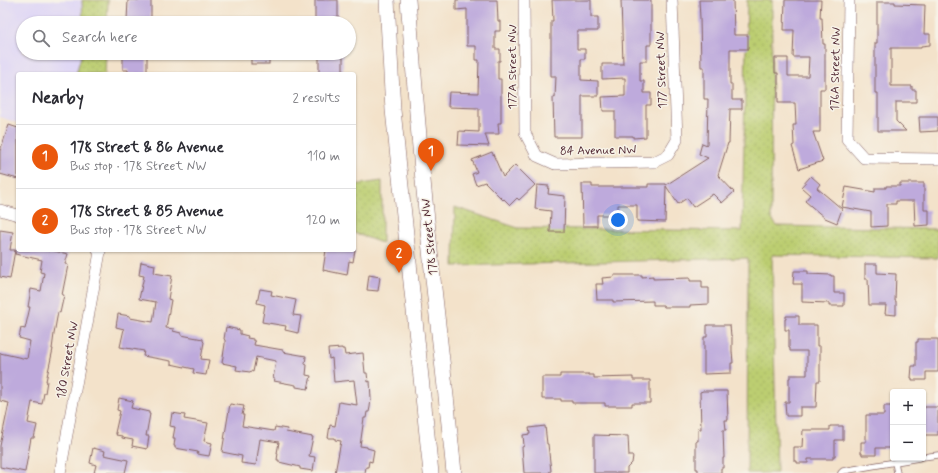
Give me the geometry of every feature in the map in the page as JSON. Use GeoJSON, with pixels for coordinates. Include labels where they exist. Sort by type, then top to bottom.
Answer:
{"type":"FeatureCollection","features":[{"type":"Feature","properties":{"kind":"main road","name":"178 Street NW"},"geometry":{"type":"LineString","coordinates":[[387,0],[393,110],[431,473]]}},
{"type":"Feature","properties":{"kind":"main road","name":"178 Street NW"},"geometry":{"type":"LineString","coordinates":[[408,0],[425,205],[454,473]]}},
{"type":"Feature","properties":{"kind":"street","name":"177A Street NW"},"geometry":{"type":"LineString","coordinates":[[524,0],[525,133]]}},
{"type":"Feature","properties":{"kind":"street","name":"177 Street NW"},"geometry":{"type":"LineString","coordinates":[[672,0],[677,140]]}},
{"type":"Feature","properties":{"kind":"street","name":"176A Street NW"},"geometry":{"type":"LineString","coordinates":[[849,0],[847,139],[864,158],[938,159]]}},
{"type":"Feature","properties":{"kind":"street","name":"84 Avenue NW"},"geometry":{"type":"LineString","coordinates":[[525,133],[537,156],[555,164],[654,162],[668,155],[677,140]]}},
{"type":"Feature","properties":{"kind":"street"},"geometry":{"type":"LineString","coordinates":[[0,210],[16,214]]}},
{"type":"Feature","properties":{"kind":"street","name":"180 Street NW"},"geometry":{"type":"LineString","coordinates":[[60,473],[99,252]]}},
{"type":"Feature","properties":{"kind":"lane"},"geometry":{"type":"LineString","coordinates":[[926,457],[938,455]]}},
{"type":"Feature","properties":{"kind":"lane"},"geometry":{"type":"LineString","coordinates":[[841,473],[844,471],[901,461]]}},
{"type":"Feature","properties":{"kind":"lane"},"geometry":{"type":"LineString","coordinates":[[895,462],[897,473]]}},
{"type":"Feature","properties":{"kind":"shaded area"},"geometry":{"type":"Polygon","coordinates":[[[0,0],[82,0],[83,16],[16,16],[16,60],[80,60],[77,72],[16,72],[16,122],[0,117],[0,0]]]}},
{"type":"Feature","properties":{"kind":"green space"},"geometry":{"type":"Polygon","coordinates":[[[82,0],[108,0],[107,16],[83,16],[82,0]]]}},
{"type":"Feature","properties":{"kind":"green space"},"geometry":{"type":"Polygon","coordinates":[[[747,0],[772,0],[771,218],[777,226],[938,229],[938,258],[772,255],[777,473],[747,473],[748,258],[454,266],[455,207],[518,228],[742,231],[747,0]]]}},
{"type":"Feature","properties":{"kind":"green space"},"geometry":{"type":"Polygon","coordinates":[[[80,60],[106,60],[105,72],[77,72],[80,60]]]}},
{"type":"Feature","properties":{"kind":"green space"},"geometry":{"type":"Polygon","coordinates":[[[382,181],[382,243],[356,234],[356,185],[382,181]]]}},
{"type":"Feature","properties":{"kind":"building"},"geometry":{"type":"Polygon","coordinates":[[[128,0],[151,0],[151,16],[127,16],[128,0]]]}},
{"type":"Feature","properties":{"kind":"building"},"geometry":{"type":"Polygon","coordinates":[[[315,0],[338,0],[338,16],[315,16],[315,0]]]}},
{"type":"Feature","properties":{"kind":"building"},"geometry":{"type":"Polygon","coordinates":[[[456,0],[497,0],[500,31],[495,31],[495,49],[500,49],[498,79],[501,79],[501,123],[498,123],[499,134],[485,134],[489,146],[458,145],[459,131],[479,132],[479,108],[448,107],[449,92],[478,93],[479,60],[476,60],[476,46],[467,46],[467,9],[456,10],[456,0]]]}},
{"type":"Feature","properties":{"kind":"building"},"geometry":{"type":"Polygon","coordinates":[[[552,0],[591,0],[591,17],[598,17],[598,31],[577,31],[577,49],[585,49],[585,59],[581,59],[581,80],[598,81],[598,96],[582,96],[582,137],[554,137],[553,97],[555,98],[556,76],[551,76],[551,21],[553,21],[552,0]]]}},
{"type":"Feature","properties":{"kind":"building"},"geometry":{"type":"Polygon","coordinates":[[[621,0],[651,0],[651,45],[647,45],[647,61],[640,61],[640,81],[644,81],[644,93],[651,93],[651,105],[646,105],[646,137],[633,138],[633,136],[615,136],[615,111],[603,111],[602,97],[625,96],[625,78],[602,79],[602,64],[623,64],[621,0]]]}},
{"type":"Feature","properties":{"kind":"building"},"geometry":{"type":"Polygon","coordinates":[[[699,0],[733,0],[734,35],[748,35],[748,49],[730,49],[730,84],[732,84],[732,100],[742,100],[742,109],[730,109],[729,143],[718,175],[734,192],[722,203],[713,194],[693,207],[687,198],[678,204],[666,186],[665,222],[637,221],[637,205],[618,205],[618,215],[597,215],[597,226],[583,226],[582,184],[592,184],[592,187],[648,187],[648,184],[666,185],[708,158],[699,154],[702,143],[707,145],[708,99],[704,99],[704,67],[701,67],[699,0]]]}},
{"type":"Feature","properties":{"kind":"building"},"geometry":{"type":"Polygon","coordinates":[[[785,0],[821,0],[820,18],[822,18],[823,44],[825,44],[825,89],[820,89],[820,132],[813,132],[823,161],[799,169],[792,146],[794,145],[793,125],[796,125],[795,103],[778,103],[778,73],[775,73],[775,58],[788,58],[788,76],[808,76],[809,57],[793,57],[794,30],[784,30],[785,0]]]}},
{"type":"Feature","properties":{"kind":"building"},"geometry":{"type":"Polygon","coordinates":[[[877,2],[925,5],[924,34],[930,34],[930,45],[921,46],[921,48],[891,48],[891,86],[912,86],[912,90],[916,90],[916,102],[896,102],[896,121],[906,131],[878,131],[878,93],[875,93],[877,2]]]}},
{"type":"Feature","properties":{"kind":"building"},"geometry":{"type":"Polygon","coordinates":[[[123,60],[147,60],[147,72],[128,72],[128,70],[123,70],[123,60]]]}},
{"type":"Feature","properties":{"kind":"building"},"geometry":{"type":"Polygon","coordinates":[[[251,60],[269,60],[269,64],[251,64],[251,60]]]}},
{"type":"Feature","properties":{"kind":"building"},"geometry":{"type":"Polygon","coordinates":[[[319,60],[343,60],[343,72],[319,72],[319,60]]]}},
{"type":"Feature","properties":{"kind":"building"},"geometry":{"type":"Polygon","coordinates":[[[919,117],[938,117],[938,131],[920,132],[919,117]]]}},
{"type":"Feature","properties":{"kind":"building"},"geometry":{"type":"Polygon","coordinates":[[[9,125],[16,127],[16,178],[0,174],[0,151],[9,125]]]}},
{"type":"Feature","properties":{"kind":"building"},"geometry":{"type":"Polygon","coordinates":[[[492,152],[503,177],[515,165],[535,185],[519,200],[517,198],[510,205],[485,182],[476,185],[472,174],[477,172],[472,160],[492,152]]]}},
{"type":"Feature","properties":{"kind":"building"},"geometry":{"type":"Polygon","coordinates":[[[811,176],[820,184],[817,188],[842,209],[837,223],[825,218],[805,201],[810,195],[801,187],[811,176]]]}},
{"type":"Feature","properties":{"kind":"building"},"geometry":{"type":"Polygon","coordinates":[[[900,183],[924,183],[924,210],[929,210],[929,225],[915,226],[914,201],[896,201],[896,204],[887,204],[887,226],[871,227],[871,212],[842,207],[846,187],[875,192],[875,188],[900,186],[900,183]]]}},
{"type":"Feature","properties":{"kind":"building"},"geometry":{"type":"Polygon","coordinates":[[[537,185],[549,186],[548,194],[565,196],[564,232],[550,232],[551,211],[535,209],[537,185]]]}},
{"type":"Feature","properties":{"kind":"building"},"geometry":{"type":"Polygon","coordinates":[[[0,230],[13,232],[10,250],[15,250],[10,279],[0,277],[0,230]]]}},
{"type":"Feature","properties":{"kind":"building"},"geometry":{"type":"Polygon","coordinates":[[[16,250],[16,252],[59,252],[68,254],[65,264],[68,265],[62,295],[64,295],[60,313],[58,312],[45,393],[42,404],[32,402],[28,423],[37,425],[34,438],[31,438],[25,472],[0,467],[0,446],[9,403],[0,401],[0,353],[27,359],[30,341],[19,338],[21,328],[25,329],[30,307],[28,307],[31,289],[41,291],[44,273],[40,272],[42,260],[15,254],[16,250]]]}},
{"type":"Feature","properties":{"kind":"building"},"geometry":{"type":"Polygon","coordinates":[[[326,252],[355,252],[353,262],[349,261],[347,275],[323,270],[326,252]]]}},
{"type":"Feature","properties":{"kind":"building"},"geometry":{"type":"Polygon","coordinates":[[[141,262],[155,265],[154,273],[172,276],[168,299],[171,300],[166,328],[174,329],[173,331],[181,333],[181,335],[203,339],[204,342],[201,359],[209,360],[206,375],[193,373],[194,369],[171,364],[171,361],[143,356],[144,351],[120,347],[124,329],[116,327],[118,314],[130,316],[130,318],[153,322],[156,302],[139,299],[144,276],[139,275],[141,262]]]}},
{"type":"Feature","properties":{"kind":"building"},"geometry":{"type":"Polygon","coordinates":[[[865,264],[877,264],[877,273],[896,274],[896,315],[885,314],[886,305],[869,305],[868,279],[865,279],[865,264]]]}},
{"type":"Feature","properties":{"kind":"building"},"geometry":{"type":"Polygon","coordinates":[[[794,271],[808,271],[808,274],[834,276],[834,293],[844,293],[844,306],[829,306],[829,303],[802,302],[802,284],[793,284],[794,271]]]}},
{"type":"Feature","properties":{"kind":"building"},"geometry":{"type":"Polygon","coordinates":[[[369,275],[380,277],[378,291],[367,290],[369,275]]]}},
{"type":"Feature","properties":{"kind":"building"},"geometry":{"type":"Polygon","coordinates":[[[614,275],[642,275],[642,277],[653,276],[653,279],[690,278],[690,281],[702,281],[702,288],[709,288],[709,304],[690,305],[690,307],[664,307],[663,305],[653,305],[653,301],[613,302],[613,300],[597,300],[596,284],[603,284],[602,278],[614,277],[614,275]]]}},
{"type":"Feature","properties":{"kind":"building"},"geometry":{"type":"Polygon","coordinates":[[[260,289],[272,291],[271,295],[296,300],[293,315],[301,316],[298,333],[285,330],[286,326],[262,322],[265,305],[257,303],[260,289]]]}},
{"type":"Feature","properties":{"kind":"building"},"geometry":{"type":"Polygon","coordinates":[[[786,316],[799,316],[799,325],[817,325],[817,346],[820,346],[820,381],[817,381],[816,407],[800,407],[800,416],[786,416],[785,402],[789,402],[790,375],[807,375],[807,351],[790,351],[789,330],[785,330],[786,316]]]}},
{"type":"Feature","properties":{"kind":"building"},"geometry":{"type":"Polygon","coordinates":[[[707,325],[730,325],[733,363],[731,363],[731,373],[704,374],[704,337],[707,337],[707,325]]]}},
{"type":"Feature","properties":{"kind":"building"},"geometry":{"type":"Polygon","coordinates":[[[226,327],[240,330],[240,334],[248,336],[247,338],[255,341],[254,345],[306,356],[306,375],[311,376],[308,389],[274,381],[276,361],[256,357],[253,372],[236,370],[237,366],[222,363],[226,327]]]}},
{"type":"Feature","properties":{"kind":"building"},"geometry":{"type":"Polygon","coordinates":[[[918,339],[938,339],[938,372],[926,372],[926,380],[912,380],[911,378],[912,366],[916,366],[916,342],[918,342],[918,339]]]}},
{"type":"Feature","properties":{"kind":"building"},"geometry":{"type":"Polygon","coordinates":[[[328,349],[344,349],[345,355],[363,353],[365,373],[367,373],[368,382],[370,381],[370,407],[366,418],[364,418],[360,446],[374,450],[372,462],[369,461],[365,473],[335,473],[341,441],[335,440],[335,438],[328,438],[330,425],[335,426],[339,402],[357,405],[354,380],[334,382],[332,358],[329,359],[328,349]]]}},
{"type":"Feature","properties":{"kind":"building"},"geometry":{"type":"Polygon","coordinates":[[[560,374],[589,374],[594,375],[594,378],[633,377],[633,380],[650,380],[650,403],[632,403],[632,406],[605,406],[605,403],[572,403],[572,401],[561,401],[561,399],[542,399],[542,377],[560,377],[560,374]]]}},
{"type":"Feature","properties":{"kind":"building"},"geometry":{"type":"Polygon","coordinates":[[[727,391],[728,420],[725,420],[726,430],[723,430],[724,458],[721,473],[698,473],[698,469],[696,469],[696,441],[698,441],[698,429],[701,429],[700,392],[727,391]]]}},
{"type":"Feature","properties":{"kind":"building"},"geometry":{"type":"Polygon","coordinates":[[[119,398],[133,401],[131,408],[149,412],[150,414],[146,436],[149,436],[147,449],[132,446],[133,440],[116,435],[117,433],[115,433],[120,411],[117,410],[119,398]]]}},
{"type":"Feature","properties":{"kind":"building"},"geometry":{"type":"Polygon","coordinates":[[[230,404],[244,406],[242,426],[274,431],[275,427],[287,429],[286,432],[313,437],[309,456],[315,457],[313,471],[300,469],[300,467],[279,462],[279,460],[277,460],[277,453],[279,442],[260,439],[256,465],[241,463],[242,456],[222,452],[230,404]]]}},
{"type":"Feature","properties":{"kind":"building"},"geometry":{"type":"Polygon","coordinates":[[[884,406],[890,406],[890,448],[876,448],[876,455],[862,455],[861,442],[866,442],[866,415],[884,415],[884,406]]]}},
{"type":"Feature","properties":{"kind":"building"},"geometry":{"type":"Polygon","coordinates":[[[926,407],[938,407],[938,435],[926,435],[926,407]]]}},
{"type":"Feature","properties":{"kind":"building"},"geometry":{"type":"Polygon","coordinates":[[[172,413],[185,415],[184,419],[208,423],[204,441],[212,443],[209,456],[197,454],[198,452],[175,448],[175,438],[173,438],[175,427],[170,426],[172,413]]]}},
{"type":"Feature","properties":{"kind":"building"},"geometry":{"type":"Polygon","coordinates":[[[545,426],[551,471],[549,473],[524,473],[522,447],[524,446],[523,435],[530,434],[529,428],[545,426]]]}},
{"type":"Feature","properties":{"kind":"building"},"geometry":{"type":"Polygon","coordinates":[[[830,426],[843,426],[843,440],[835,440],[835,456],[833,456],[833,459],[808,459],[808,463],[797,463],[797,461],[794,461],[794,447],[802,447],[803,430],[830,430],[830,426]]]}},
{"type":"Feature","properties":{"kind":"building"},"geometry":{"type":"Polygon","coordinates":[[[594,435],[628,436],[629,456],[633,456],[632,463],[627,468],[627,473],[594,473],[594,435]]]}},
{"type":"Feature","properties":{"kind":"building"},"geometry":{"type":"Polygon","coordinates":[[[93,448],[105,451],[104,455],[128,460],[125,473],[94,473],[96,465],[90,463],[93,448]]]}},
{"type":"Feature","properties":{"kind":"place","name":"178 Street & 86 Avenue"},"geometry":{"type":"Point","coordinates":[431,171]}},
{"type":"Feature","properties":{"kind":"place","name":"178 Street & 85 Avenue"},"geometry":{"type":"Point","coordinates":[399,273]}}]}
